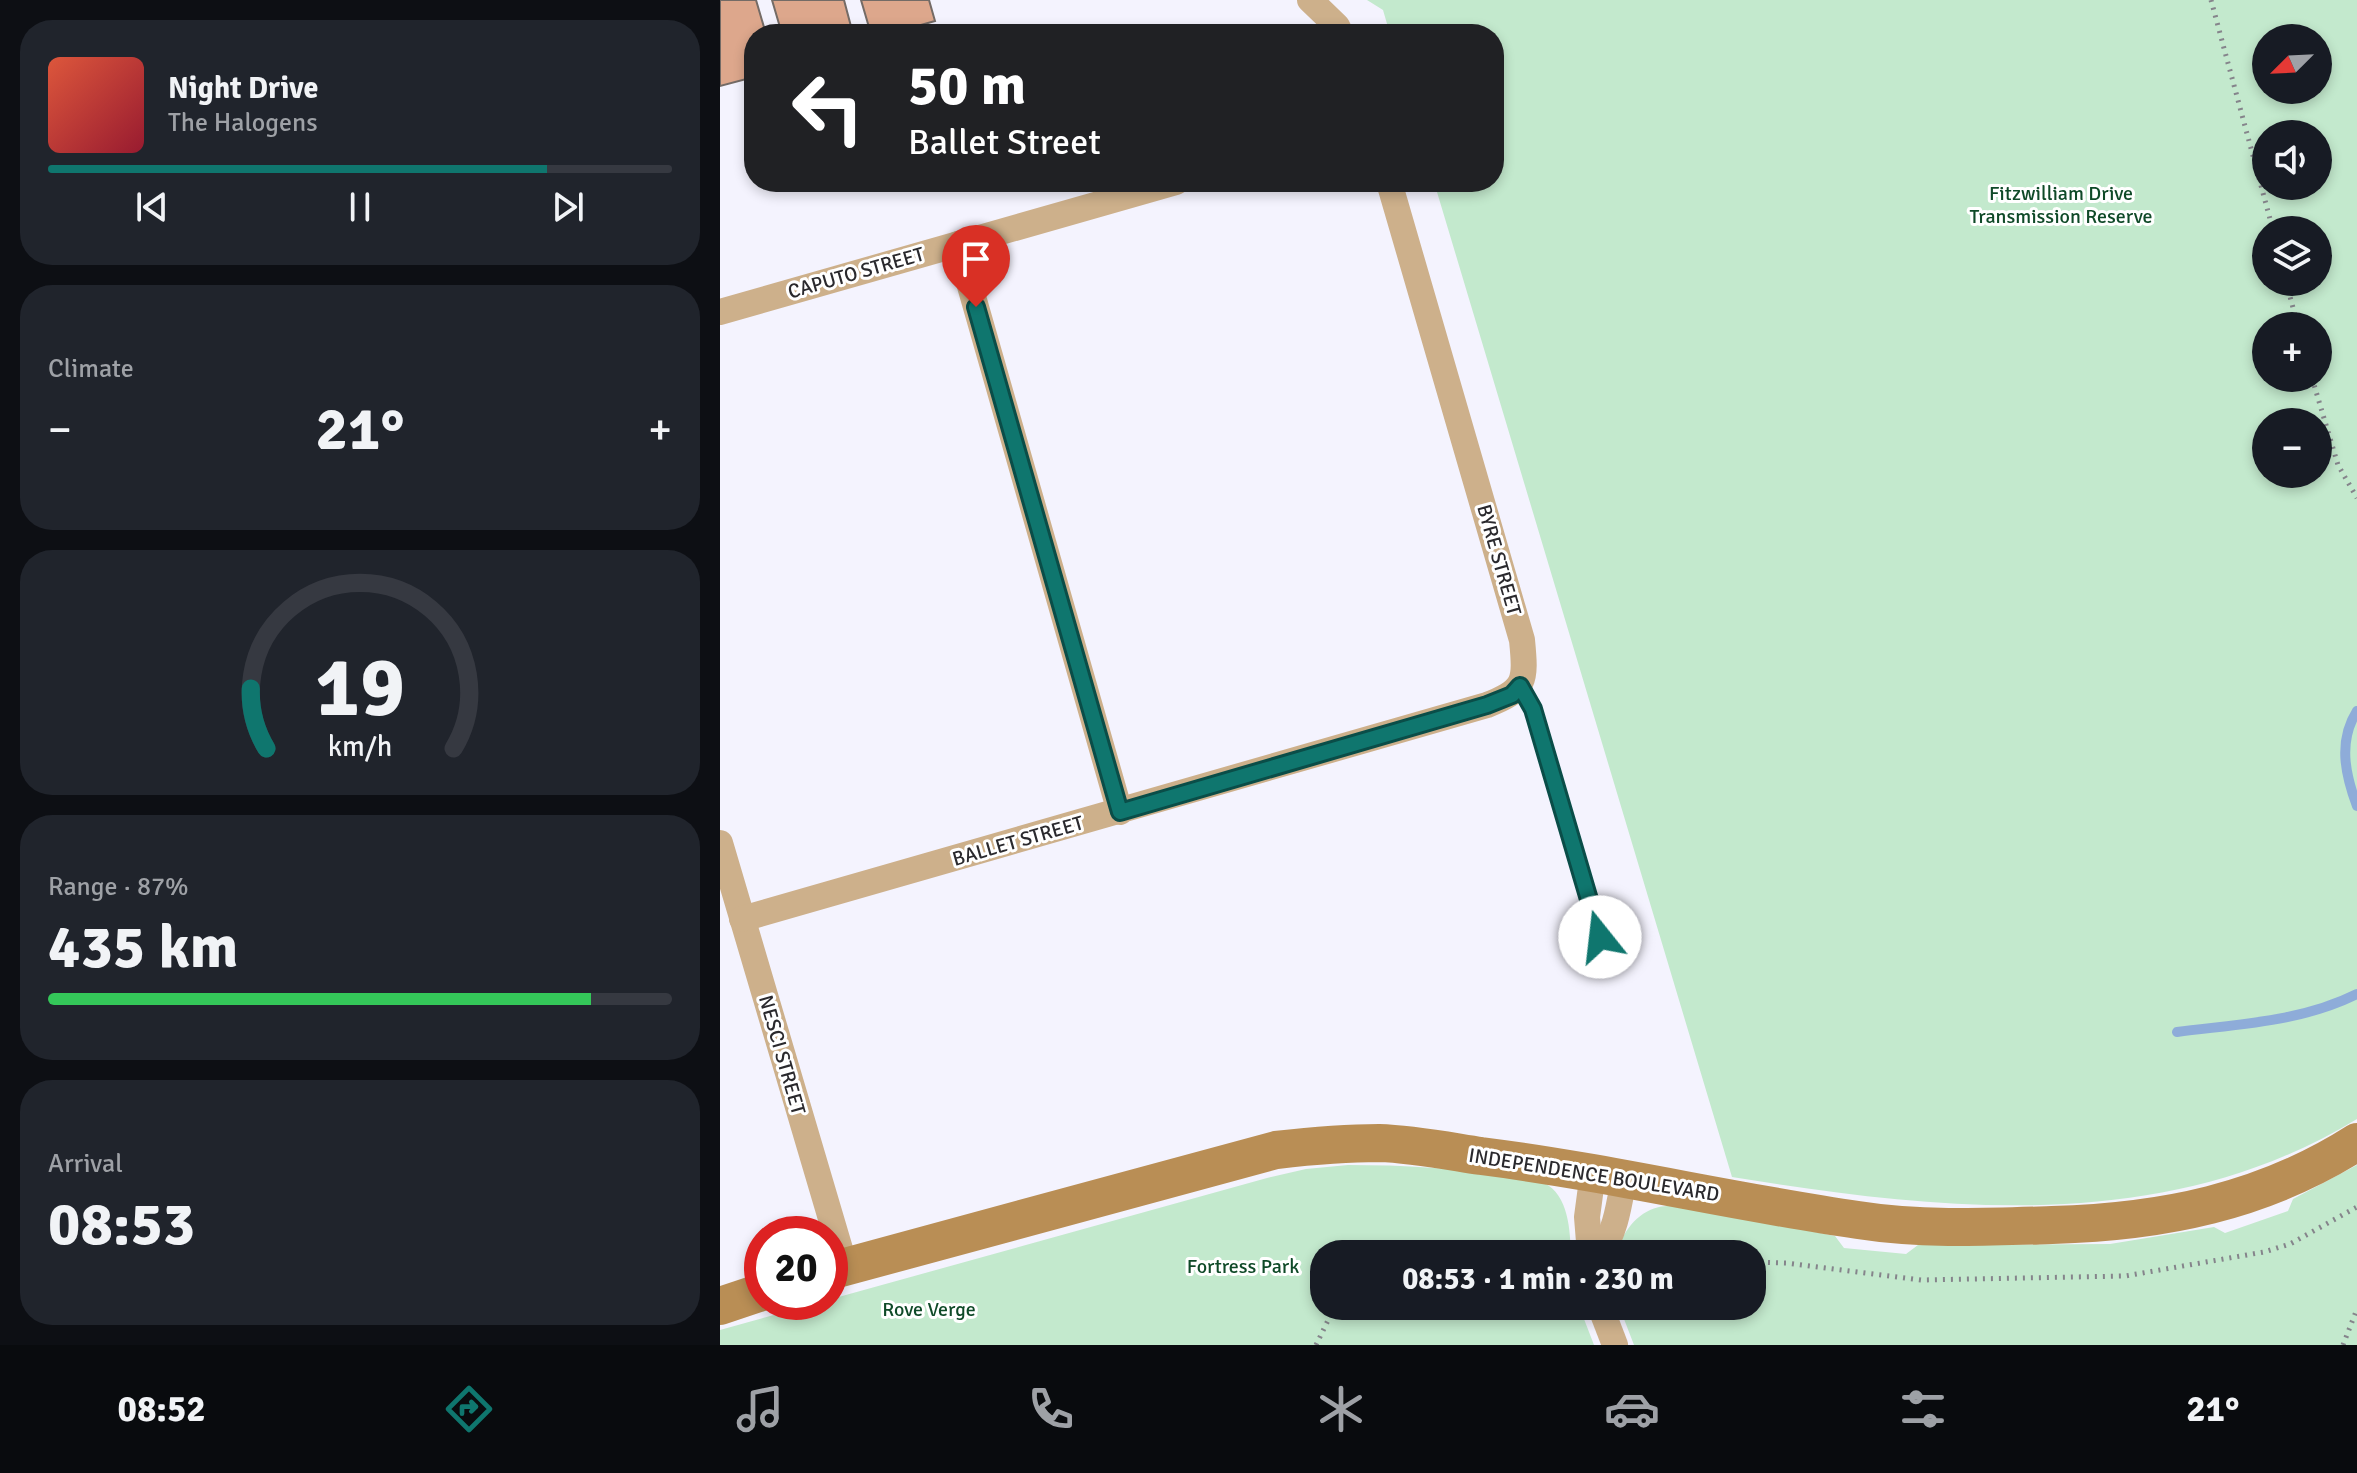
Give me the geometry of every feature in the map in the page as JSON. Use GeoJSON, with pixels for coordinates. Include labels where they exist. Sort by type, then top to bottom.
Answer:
{"type":"FeatureCollection","features":[{"type":"Feature","properties":{"kind":"street"},"geometry":{"type":"LineString","coordinates":[[1310,0],[1334,24]]}},
{"type":"Feature","properties":{"kind":"street","name":"CAPUTO STREET"},"geometry":{"type":"LineString","coordinates":[[720,312],[1141,192]]}},
{"type":"Feature","properties":{"kind":"street","name":"BYRE STREET"},"geometry":{"type":"LineString","coordinates":[[1392,192],[1522,640],[1524,663],[1520,686]]}},
{"type":"Feature","properties":{"kind":"street"},"geometry":{"type":"LineString","coordinates":[[958,244],[1120,812]]}},
{"type":"Feature","properties":{"kind":"street","name":"BALLET STREET"},"geometry":{"type":"LineString","coordinates":[[742,919],[1487,705],[1512,695],[1520,686]]}},
{"type":"Feature","properties":{"kind":"street","name":"NESCI STREET"},"geometry":{"type":"LineString","coordinates":[[720,843],[823,1216]]}},
{"type":"Feature","properties":{"kind":"street","name":"INDEPENDENCE BOULEVARD"},"geometry":{"type":"LineString","coordinates":[[848,1265],[1276,1150],[1329,1144],[1382,1143],[1609,1175],[1860,1221],[1915,1225],[2100,1224],[2180,1214],[2250,1195],[2297,1176],[2357,1142]]}},
{"type":"Feature","properties":{"kind":"street"},"geometry":{"type":"LineString","coordinates":[[1588,1240],[1586,1227],[1609,1175]]}},
{"type":"Feature","properties":{"kind":"street"},"geometry":{"type":"LineString","coordinates":[[1609,1175],[1616,1222],[1610,1240]]}},
{"type":"Feature","properties":{"kind":"street"},"geometry":{"type":"LineString","coordinates":[[720,1306],[744,1298]]}},
{"type":"Feature","properties":{"kind":"street"},"geometry":{"type":"LineString","coordinates":[[1605,1320],[1615,1345]]}},
{"type":"Feature","properties":{"kind":"lane","name":"BYRE STREET"},"geometry":{"type":"LineString","coordinates":[[1520,686],[1533,709],[1600,937]]}},
{"type":"Feature","properties":{"kind":"path"},"geometry":{"type":"LineString","coordinates":[[2211,0],[2269,216]]}},
{"type":"Feature","properties":{"kind":"path"},"geometry":{"type":"LineString","coordinates":[[2316,392],[2338,465],[2357,498]]}},
{"type":"Feature","properties":{"kind":"path"},"geometry":{"type":"LineString","coordinates":[[1766,1262],[1921,1280],[2125,1276],[2264,1252],[2290,1244],[2357,1207]]}},
{"type":"Feature","properties":{"kind":"path"},"geometry":{"type":"LineString","coordinates":[[2343,1345],[2357,1309]]}},
{"type":"Feature","properties":{"kind":"path"},"geometry":{"type":"LineString","coordinates":[[1316,1345],[1328,1320]]}},
{"type":"Feature","properties":{"kind":"green space","name":"Fitzwilliam Drive Transmission Reserve"},"geometry":{"type":"Polygon","coordinates":[[[1367,0],[2357,0],[2357,1119],[2283,1156],[2208,1182],[2131,1198],[2052,1205],[1972,1204],[1892,1199],[1732,1177],[1437,192],[1504,192],[1504,24],[1387,24],[1383,10],[1367,0]]]}},
{"type":"Feature","properties":{"kind":"green space","name":"Fortress Park"},"geometry":{"type":"Polygon","coordinates":[[[1348,1165],[1410,1166],[1541,1182],[1559,1196],[1569,1225],[1570,1240],[1310,1240],[1310,1320],[1584,1320],[1594,1345],[720,1345],[720,1330],[756,1320],[848,1320],[848,1294],[1306,1169],[1348,1165]]]}},
{"type":"Feature","properties":{"kind":"green space"},"geometry":{"type":"Polygon","coordinates":[[[2357,1165],[2357,1345],[1634,1345],[1624,1320],[1766,1320],[1766,1240],[1621,1240],[1631,1224],[1659,1207],[1718,1212],[1835,1236],[1844,1248],[1906,1254],[1918,1245],[2110,1244],[2214,1227],[2225,1233],[2288,1211],[2293,1199],[2357,1165]]]}},
{"type":"Feature","properties":{"kind":"building"},"geometry":{"type":"Polygon","coordinates":[[[720,0],[756,0],[763,24],[744,24],[744,80],[720,86],[720,0]]]}},
{"type":"Feature","properties":{"kind":"building"},"geometry":{"type":"Polygon","coordinates":[[[772,0],[844,0],[850,24],[779,24],[772,0]]]}},
{"type":"Feature","properties":{"kind":"building"},"geometry":{"type":"Polygon","coordinates":[[[861,0],[929,0],[935,21],[924,24],[868,24],[861,0]]]}},
{"type":"Feature","properties":{"kind":"waterway"},"geometry":{"type":"LineString","coordinates":[[2357,711],[2345,746],[2349,782],[2357,806]]}},
{"type":"Feature","properties":{"kind":"waterway"},"geometry":{"type":"LineString","coordinates":[[2177,1032],[2292,1016],[2357,994]]}},
{"type":"Feature","properties":{"kind":"route"},"geometry":{"type":"LineString","coordinates":[[976,307],[1120,812],[1487,705],[1512,695],[1520,686],[1533,709],[1600,937]]}},
{"type":"Feature","properties":{"kind":"park label","name":"Rove Verge"},"geometry":{"type":"Point","coordinates":[929,1309]}}]}
